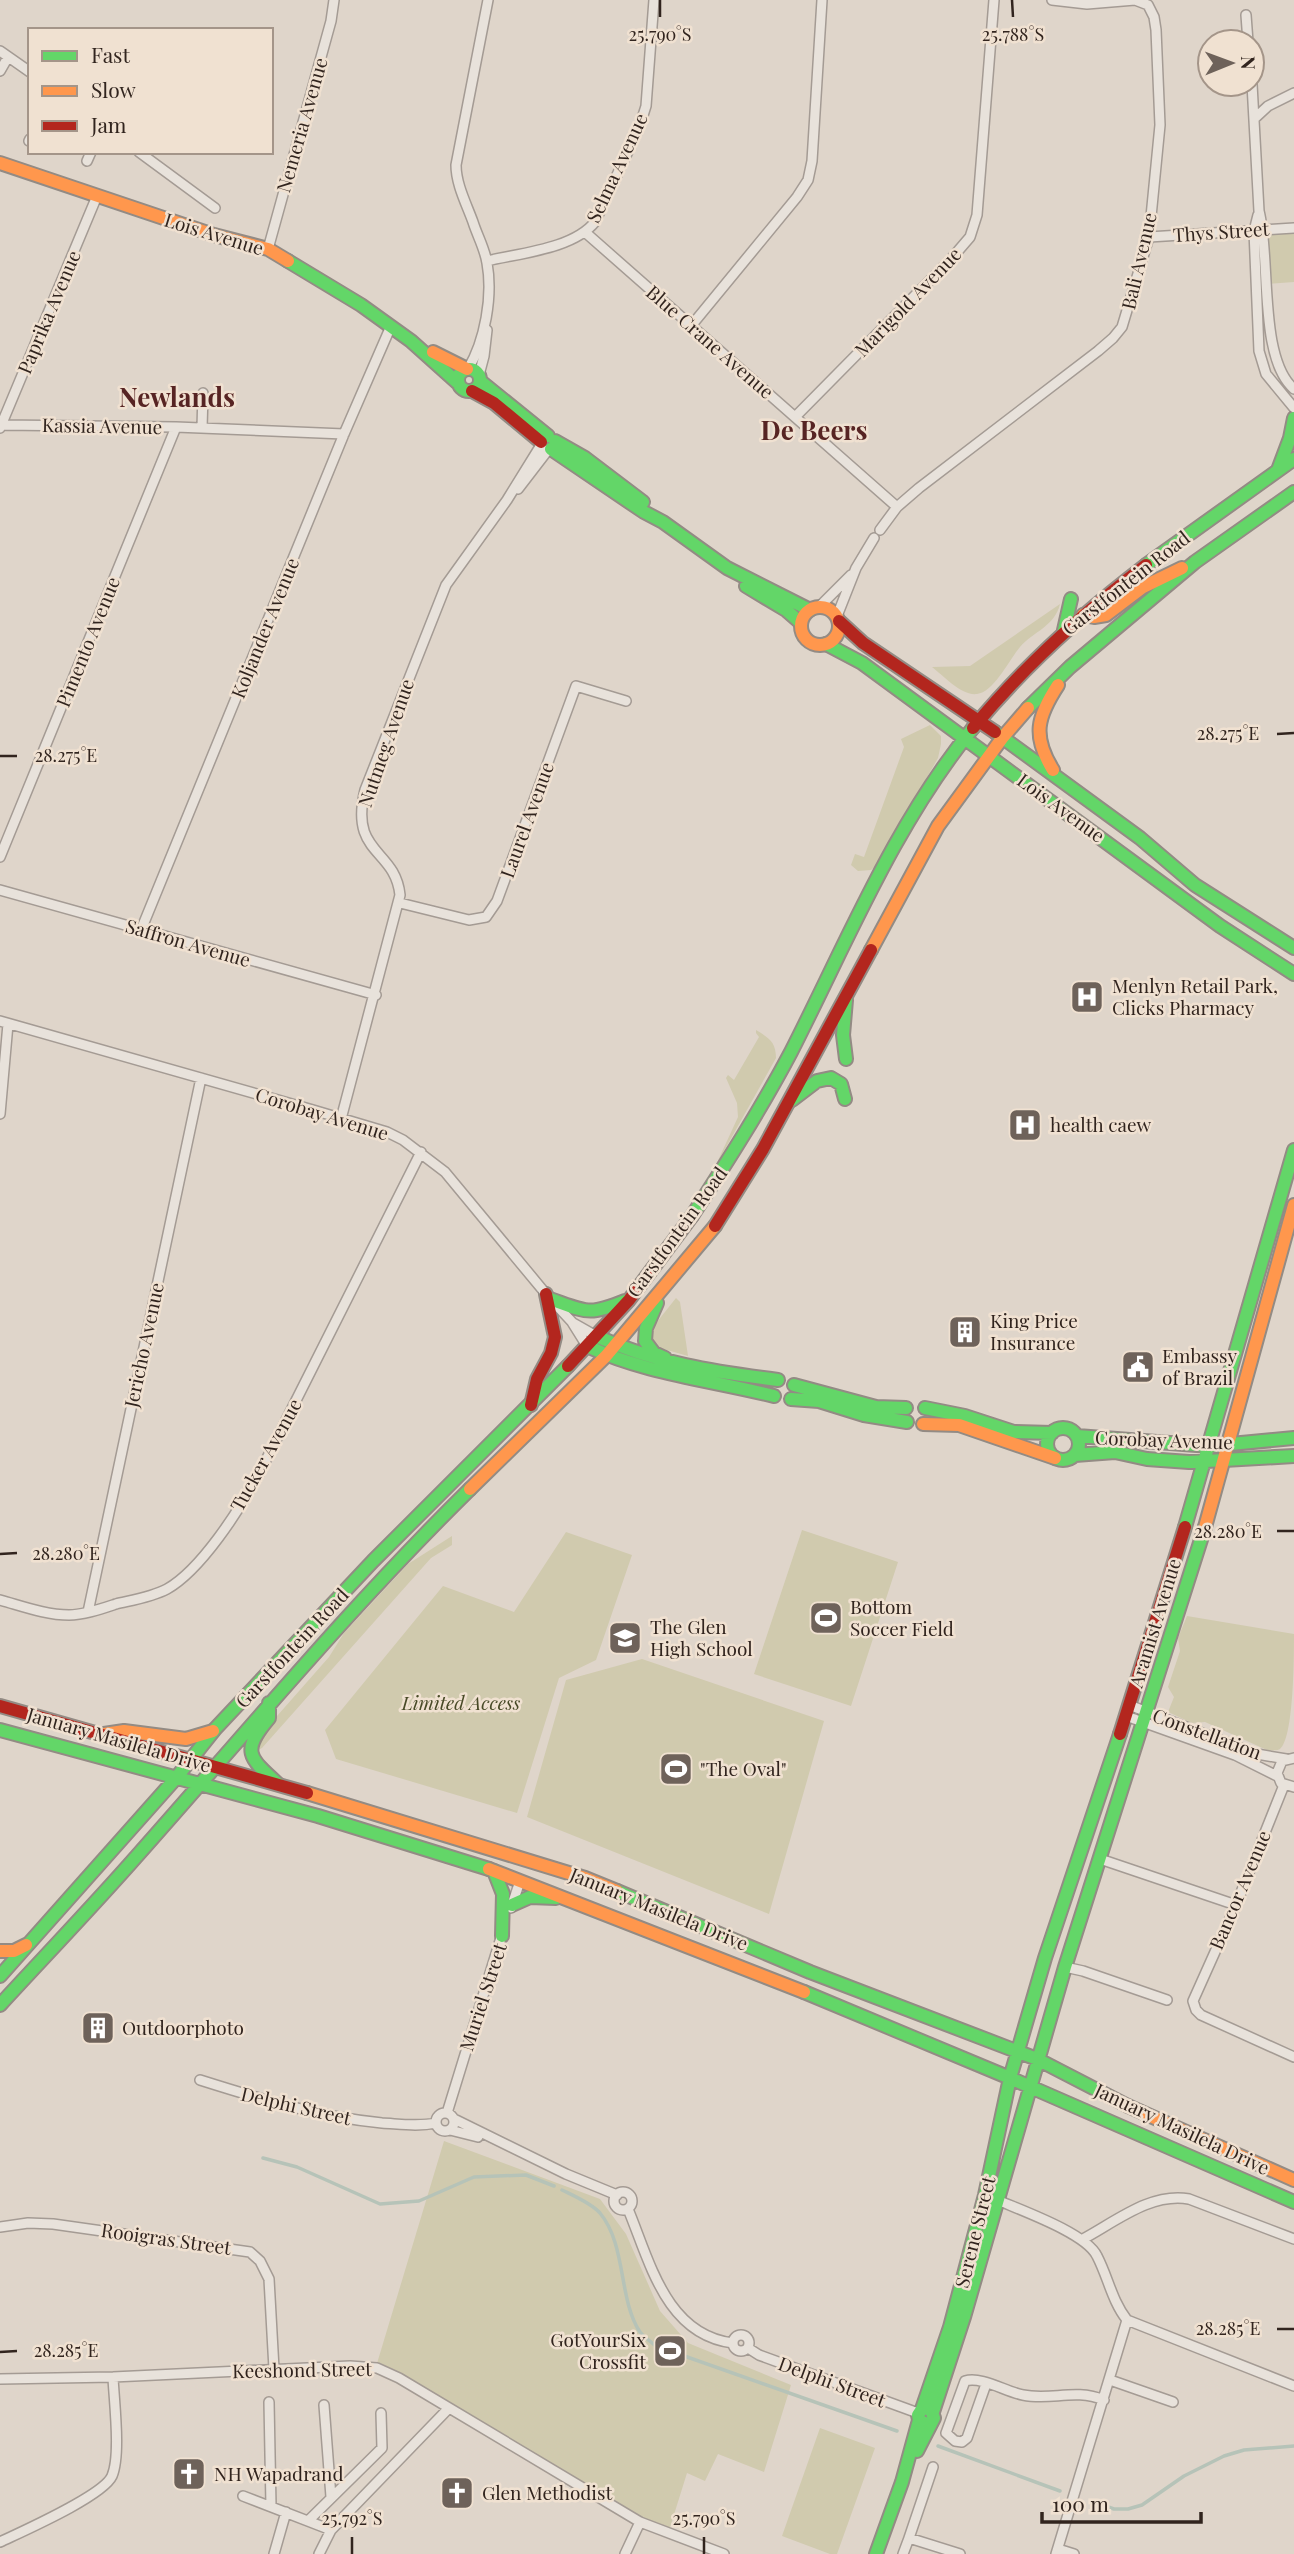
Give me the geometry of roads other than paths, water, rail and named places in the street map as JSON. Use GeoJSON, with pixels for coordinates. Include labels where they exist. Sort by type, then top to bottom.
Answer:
{"type":"FeatureCollection","features":[{"type":"Feature","properties":{"kind":"main road","name":"Lois Avenue"},"geometry":{"type":"LineString","coordinates":[[0,163],[214,235],[268,249],[333,286],[391,326],[445,369],[458,384]]}},
{"type":"Feature","properties":{"kind":"main road","name":"Lois Avenue"},"geometry":{"type":"LineString","coordinates":[[411,341],[474,373],[547,444]]}},
{"type":"Feature","properties":{"kind":"main road"},"geometry":{"type":"LineString","coordinates":[[474,373],[478,387],[472,391],[462,389],[458,384],[460,375],[474,373]]}},
{"type":"Feature","properties":{"kind":"main road","name":"Lois Avenue"},"geometry":{"type":"LineString","coordinates":[[472,391],[494,403],[547,444],[602,470],[648,506],[663,522],[727,568],[740,581],[815,608]]}},
{"type":"Feature","properties":{"kind":"main road"},"geometry":{"type":"LineString","coordinates":[[1278,471],[1294,418]]}},
{"type":"Feature","properties":{"kind":"main road","name":"Garstfontein Road"},"geometry":{"type":"LineString","coordinates":[[0,1976],[176,1778],[215,1729],[382,1551],[531,1405],[629,1300],[672,1244],[740,1143],[802,1032],[852,930],[918,807],[980,720],[1018,676],[1064,630],[1117,586],[1294,459]]}},
{"type":"Feature","properties":{"kind":"main road","name":"Garstfontein Road"},"geometry":{"type":"LineString","coordinates":[[0,2005],[200,1784],[269,1703],[447,1511],[606,1356],[720,1220],[788,1102],[938,826],[1003,737],[1042,693],[1070,667],[1195,562],[1294,492]]}},
{"type":"Feature","properties":{"kind":"main road"},"geometry":{"type":"LineString","coordinates":[[1083,615],[1105,615],[1143,587],[1195,562]]}},
{"type":"Feature","properties":{"kind":"main road","name":"Lois Avenue"},"geometry":{"type":"LineString","coordinates":[[762,590],[801,622]]}},
{"type":"Feature","properties":{"kind":"main road"},"geometry":{"type":"LineString","coordinates":[[1064,630],[1070,599]]}},
{"type":"Feature","properties":{"kind":"main road"},"geometry":{"type":"LineString","coordinates":[[815,608],[829,609],[838,619],[836,637],[827,644],[817,645],[806,639],[801,629],[801,622],[815,608]]}},
{"type":"Feature","properties":{"kind":"main road","name":"Lois Avenue"},"geometry":{"type":"LineString","coordinates":[[838,619],[863,642],[980,720],[1140,838],[1195,884],[1294,948]]}},
{"type":"Feature","properties":{"kind":"main road","name":"Lois Avenue"},"geometry":{"type":"LineString","coordinates":[[827,644],[862,663],[1220,926],[1294,974]]}},
{"type":"Feature","properties":{"kind":"main road"},"geometry":{"type":"LineString","coordinates":[[1061,781],[1042,751],[1038,730],[1040,715],[1046,702],[1070,667]]}},
{"type":"Feature","properties":{"kind":"main road"},"geometry":{"type":"LineString","coordinates":[[1274,937],[1294,942]]}},
{"type":"Feature","properties":{"kind":"main road"},"geometry":{"type":"LineString","coordinates":[[846,1059],[843,1035],[847,993]]}},
{"type":"Feature","properties":{"kind":"main road"},"geometry":{"type":"LineString","coordinates":[[788,1102],[817,1082],[831,1078],[841,1084],[845,1099]]}},
{"type":"Feature","properties":{"kind":"main road","name":"Aramist Avenue"},"geometry":{"type":"LineString","coordinates":[[1018,2052],[1045,1958],[1128,1710],[1210,1446],[1294,1150]]}},
{"type":"Feature","properties":{"kind":"main road","name":"Aramist Avenue"},"geometry":{"type":"LineString","coordinates":[[1030,2087],[1224,1461],[1294,1205]]}},
{"type":"Feature","properties":{"kind":"main road"},"geometry":{"type":"LineString","coordinates":[[661,1293],[644,1330],[644,1341],[652,1352],[680,1367]]}},
{"type":"Feature","properties":{"kind":"main road"},"geometry":{"type":"LineString","coordinates":[[548,1296],[586,1312],[603,1310],[629,1300]]}},
{"type":"Feature","properties":{"kind":"main road"},"geometry":{"type":"LineString","coordinates":[[531,1405],[537,1379],[554,1341],[548,1296]]}},
{"type":"Feature","properties":{"kind":"main road","name":"Corobay Avenue"},"geometry":{"type":"LineString","coordinates":[[592,1341],[615,1345],[649,1359],[680,1367],[789,1380],[794,1385],[876,1407],[906,1408],[914,1404],[1014,1432],[1052,1433],[1065,1428],[1077,1436],[1210,1446],[1294,1438]]}},
{"type":"Feature","properties":{"kind":"main road","name":"Corobay Avenue"},"geometry":{"type":"LineString","coordinates":[[592,1341],[606,1356],[647,1370],[728,1384],[774,1396],[784,1402],[791,1399],[818,1401],[913,1426],[960,1425],[1062,1460],[1075,1455],[1115,1452],[1147,1459],[1205,1462],[1294,1456]]}},
{"type":"Feature","properties":{"kind":"main road"},"geometry":{"type":"LineString","coordinates":[[774,1396],[772,1389],[778,1380]]}},
{"type":"Feature","properties":{"kind":"main road"},"geometry":{"type":"LineString","coordinates":[[791,1399],[795,1393],[794,1385]]}},
{"type":"Feature","properties":{"kind":"main road"},"geometry":{"type":"LineString","coordinates":[[906,1408],[906,1422]]}},
{"type":"Feature","properties":{"kind":"main road"},"geometry":{"type":"LineString","coordinates":[[923,1424],[927,1417],[925,1408]]}},
{"type":"Feature","properties":{"kind":"main road"},"geometry":{"type":"LineString","coordinates":[[1052,1433],[1047,1446],[1055,1458]]}},
{"type":"Feature","properties":{"kind":"main road","name":"Corobay Avenue"},"geometry":{"type":"LineString","coordinates":[[1075,1455],[1079,1449],[1077,1436]]}},
{"type":"Feature","properties":{"kind":"main road"},"geometry":{"type":"LineString","coordinates":[[269,1703],[269,1718],[253,1737],[251,1751],[257,1765],[280,1786]]}},
{"type":"Feature","properties":{"kind":"main road","name":"January Masilela Drive"},"geometry":{"type":"LineString","coordinates":[[0,1706],[280,1786],[585,1878],[810,1972],[1038,2059],[1146,2115],[1294,2180]]}},
{"type":"Feature","properties":{"kind":"main road"},"geometry":{"type":"LineString","coordinates":[[100,1735],[124,1731],[186,1739],[215,1729]]}},
{"type":"Feature","properties":{"kind":"main road","name":"January Masilela Drive"},"geometry":{"type":"LineString","coordinates":[[0,1730],[318,1816],[494,1871],[567,1897],[1010,2078],[1294,2202]]}},
{"type":"Feature","properties":{"kind":"main road"},"geometry":{"type":"LineString","coordinates":[[453,1837],[513,1863],[519,1871],[520,1881]]}},
{"type":"Feature","properties":{"kind":"main road"},"geometry":{"type":"LineString","coordinates":[[494,1871],[504,1896],[502,1936]]}},
{"type":"Feature","properties":{"kind":"main road"},"geometry":{"type":"LineString","coordinates":[[512,1905],[530,1897],[567,1897]]}},
{"type":"Feature","properties":{"kind":"main road"},"geometry":{"type":"LineString","coordinates":[[0,1951],[18,1950],[32,1941]]}},
{"type":"Feature","properties":{"kind":"main road","name":"Serene Street"},"geometry":{"type":"LineString","coordinates":[[991,2198],[1010,2078],[1018,2052]]}},
{"type":"Feature","properties":{"kind":"main road","name":"Serene Street"},"geometry":{"type":"LineString","coordinates":[[876,2554],[925,2415],[991,2198],[1030,2087]]}},
{"type":"Feature","properties":{"kind":"street","name":"Nemeria Avenue"},"geometry":{"type":"LineString","coordinates":[[268,249],[329,29],[334,0]]}},
{"type":"Feature","properties":{"kind":"street"},"geometry":{"type":"LineString","coordinates":[[474,373],[485,318],[489,277],[487,261],[456,174],[457,156],[488,0]]}},
{"type":"Feature","properties":{"kind":"street","name":"Selma Avenue"},"geometry":{"type":"LineString","coordinates":[[487,261],[573,240],[586,233],[595,222],[639,128],[646,106],[654,0]]}},
{"type":"Feature","properties":{"kind":"street"},"geometry":{"type":"LineString","coordinates":[[691,326],[808,180],[812,161],[822,0]]}},
{"type":"Feature","properties":{"kind":"street","name":"Marigold Avenue"},"geometry":{"type":"LineString","coordinates":[[795,417],[952,258],[972,231],[977,215],[994,0]]}},
{"type":"Feature","properties":{"kind":"street","name":"Bali Avenue"},"geometry":{"type":"LineString","coordinates":[[838,619],[856,568],[897,507],[1113,338],[1126,317],[1149,237],[1160,125],[1154,17],[1148,5],[1135,0],[1087,4],[1052,0]]}},
{"type":"Feature","properties":{"kind":"street"},"geometry":{"type":"LineString","coordinates":[[1246,15],[1247,28]]}},
{"type":"Feature","properties":{"kind":"street"},"geometry":{"type":"LineString","coordinates":[[0,71],[4,54],[28,71]]}},
{"type":"Feature","properties":{"kind":"street"},"geometry":{"type":"LineString","coordinates":[[1255,118],[1268,106],[1294,93]]}},
{"type":"Feature","properties":{"kind":"street"},"geometry":{"type":"LineString","coordinates":[[1253,98],[1259,211],[1259,351],[1266,374],[1294,408]]}},
{"type":"Feature","properties":{"kind":"street"},"geometry":{"type":"LineString","coordinates":[[142,154],[215,208]]}},
{"type":"Feature","properties":{"kind":"street","name":"Paprika Avenue"},"geometry":{"type":"LineString","coordinates":[[1,427],[97,195]]}},
{"type":"Feature","properties":{"kind":"street","name":"Thys Street"},"geometry":{"type":"LineString","coordinates":[[1149,237],[1294,228]]}},
{"type":"Feature","properties":{"kind":"street"},"geometry":{"type":"LineString","coordinates":[[1259,230],[1275,357],[1281,375],[1294,389]]}},
{"type":"Feature","properties":{"kind":"street","name":"Blue Crane Avenue"},"geometry":{"type":"LineString","coordinates":[[586,233],[897,507]]}},
{"type":"Feature","properties":{"kind":"street","name":"Koljander Avenue"},"geometry":{"type":"LineString","coordinates":[[141,930],[344,434],[391,326]]}},
{"type":"Feature","properties":{"kind":"street"},"geometry":{"type":"LineString","coordinates":[[202,428],[204,393]]}},
{"type":"Feature","properties":{"kind":"street","name":"Kassia Avenue"},"geometry":{"type":"LineString","coordinates":[[1,427],[176,427],[344,434]]}},
{"type":"Feature","properties":{"kind":"street","name":"Pimento Avenue"},"geometry":{"type":"LineString","coordinates":[[0,857],[176,427]]}},
{"type":"Feature","properties":{"kind":"street","name":"Nutmeg Avenue"},"geometry":{"type":"LineString","coordinates":[[400,903],[397,881],[362,830],[360,810],[365,790],[446,585],[547,444]]}},
{"type":"Feature","properties":{"kind":"street","name":"Bali Avenue"},"geometry":{"type":"LineString","coordinates":[[815,608],[856,568]]}},
{"type":"Feature","properties":{"kind":"street","name":"Laurel Avenue"},"geometry":{"type":"LineString","coordinates":[[400,903],[469,920],[486,917],[497,901],[576,686],[626,701]]}},
{"type":"Feature","properties":{"kind":"street","name":"Saffron Avenue"},"geometry":{"type":"LineString","coordinates":[[0,890],[376,995]]}},
{"type":"Feature","properties":{"kind":"street"},"geometry":{"type":"LineString","coordinates":[[341,1118],[400,903]]}},
{"type":"Feature","properties":{"kind":"street"},"geometry":{"type":"LineString","coordinates":[[0,1114],[4,1022]]}},
{"type":"Feature","properties":{"kind":"street","name":"Corobay Avenue"},"geometry":{"type":"LineString","coordinates":[[4,1022],[387,1132],[421,1152],[445,1172],[548,1296],[592,1341]]}},
{"type":"Feature","properties":{"kind":"street","name":"Jericho Avenue"},"geometry":{"type":"LineString","coordinates":[[88,1612],[201,1078]]}},
{"type":"Feature","properties":{"kind":"street","name":"Tucker Avenue"},"geometry":{"type":"LineString","coordinates":[[0,1600],[71,1615],[159,1592],[174,1584],[194,1567],[237,1512],[258,1476],[421,1152]]}},
{"type":"Feature","properties":{"kind":"street","name":"Constellation"},"geometry":{"type":"LineString","coordinates":[[1128,1710],[1235,1755],[1277,1776]]}},
{"type":"Feature","properties":{"kind":"street","name":"Constellation"},"geometry":{"type":"LineString","coordinates":[[1146,1717],[1257,1754],[1290,1758]]}},
{"type":"Feature","properties":{"kind":"street"},"geometry":{"type":"LineString","coordinates":[[1289,1786],[1277,1776],[1279,1765],[1290,1758]]}},
{"type":"Feature","properties":{"kind":"street","name":"Bancor Avenue"},"geometry":{"type":"LineString","coordinates":[[1289,1786],[1194,1995],[1194,2005],[1201,2015],[1294,2057]]}},
{"type":"Feature","properties":{"kind":"street"},"geometry":{"type":"LineString","coordinates":[[1100,1858],[1236,1905]]}},
{"type":"Feature","properties":{"kind":"street","name":"Muriel Street"},"geometry":{"type":"LineString","coordinates":[[450,2116],[520,1881]]}},
{"type":"Feature","properties":{"kind":"street"},"geometry":{"type":"LineString","coordinates":[[1065,1967],[1167,2000]]}},
{"type":"Feature","properties":{"kind":"street","name":"Delphi Street"},"geometry":{"type":"LineString","coordinates":[[200,2080],[272,2103],[328,2117],[412,2125],[436,2123]]}},
{"type":"Feature","properties":{"kind":"street"},"geometry":{"type":"LineString","coordinates":[[439,2115],[450,2116],[493,2140],[450,2130],[442,2131],[436,2123],[439,2115]]}},
{"type":"Feature","properties":{"kind":"street"},"geometry":{"type":"LineString","coordinates":[[450,2116],[454,2125],[450,2130]]}},
{"type":"Feature","properties":{"kind":"street","name":"Delphi Street"},"geometry":{"type":"LineString","coordinates":[[493,2140],[617,2195],[615,2206],[620,2210],[628,2209],[670,2305],[696,2330],[719,2341],[733,2343],[735,2338],[743,2335],[749,2340],[748,2348],[778,2362],[925,2415]]}},
{"type":"Feature","properties":{"kind":"street"},"geometry":{"type":"LineString","coordinates":[[1083,2239],[1151,2202],[1172,2196],[1189,2199],[1294,2239]]}},
{"type":"Feature","properties":{"kind":"street"},"geometry":{"type":"LineString","coordinates":[[991,2198],[1083,2239],[1098,2257],[1119,2309],[1127,2320],[1294,2386]]}},
{"type":"Feature","properties":{"kind":"street","name":"Rooigras Street"},"geometry":{"type":"LineString","coordinates":[[0,2227],[28,2223],[53,2224],[250,2252],[260,2261],[269,2278],[274,2369]]}},
{"type":"Feature","properties":{"kind":"street"},"geometry":{"type":"LineString","coordinates":[[1074,2554],[1057,2552],[1127,2320]]}},
{"type":"Feature","properties":{"kind":"street","name":"Keeshond Street"},"geometry":{"type":"LineString","coordinates":[[0,2379],[113,2377],[360,2365],[377,2368],[399,2378],[640,2522],[724,2554]]}},
{"type":"Feature","properties":{"kind":"street"},"geometry":{"type":"LineString","coordinates":[[0,2542],[87,2497],[109,2482],[116,2458],[113,2377]]}},
{"type":"Feature","properties":{"kind":"street"},"geometry":{"type":"LineString","coordinates":[[986,2384],[967,2438],[962,2441],[950,2438],[946,2434],[965,2381],[969,2379],[1024,2395],[1076,2393],[1104,2400]]}},
{"type":"Feature","properties":{"kind":"street"},"geometry":{"type":"LineString","coordinates":[[1110,2380],[1172,2402]]}},
{"type":"Feature","properties":{"kind":"street"},"geometry":{"type":"LineString","coordinates":[[269,2402],[271,2506]]}},
{"type":"Feature","properties":{"kind":"street"},"geometry":{"type":"LineString","coordinates":[[324,2405],[331,2497]]}},
{"type":"Feature","properties":{"kind":"street"},"geometry":{"type":"LineString","coordinates":[[319,2554],[331,2530],[448,2409]]}},
{"type":"Feature","properties":{"kind":"street"},"geometry":{"type":"LineString","coordinates":[[308,2521],[382,2448],[381,2413]]}},
{"type":"Feature","properties":{"kind":"street"},"geometry":{"type":"LineString","coordinates":[[903,2554],[933,2467]]}},
{"type":"Feature","properties":{"kind":"street"},"geometry":{"type":"LineString","coordinates":[[243,2496],[331,2530]]}},
{"type":"Feature","properties":{"kind":"street"},"geometry":{"type":"LineString","coordinates":[[274,2554],[286,2512]]}},
{"type":"Feature","properties":{"kind":"street"},"geometry":{"type":"LineString","coordinates":[[625,2554],[640,2522]]}},
{"type":"Feature","properties":{"kind":"street"},"geometry":{"type":"LineString","coordinates":[[909,2538],[960,2554]]}},
{"type":"Feature","properties":{"kind":"waterway"},"geometry":{"type":"LineString","coordinates":[[263,2158],[297,2167],[380,2204],[419,2201],[474,2177],[526,2175],[554,2186]]}},
{"type":"Feature","properties":{"kind":"waterway"},"geometry":{"type":"LineString","coordinates":[[562,2190],[596,2209],[609,2226],[619,2256],[633,2319],[640,2332],[656,2346],[897,2431]]}},
{"type":"Feature","properties":{"kind":"waterway"},"geometry":{"type":"LineString","coordinates":[[938,2446],[1060,2491]]}},
{"type":"Feature","properties":{"kind":"waterway"},"geometry":{"type":"LineString","coordinates":[[1091,2501],[1114,2509],[1128,2509],[1142,2505],[1184,2476],[1224,2456],[1244,2450],[1294,2446]]}},
{"type":"Feature","properties":{"kind":"place","name":"Menlyn Retail Park, Clicks Pharmacy"},"geometry":{"type":"Point","coordinates":[1087,997]}},
{"type":"Feature","properties":{"kind":"place","name":"health caew"},"geometry":{"type":"Point","coordinates":[1025,1125]}},
{"type":"Feature","properties":{"kind":"place","name":"King Price Insurance"},"geometry":{"type":"Point","coordinates":[965,1332]}},
{"type":"Feature","properties":{"kind":"place","name":"Embassy of Brazil"},"geometry":{"type":"Point","coordinates":[1138,1367]}},
{"type":"Feature","properties":{"kind":"place","name":"Bottom Soccer Field"},"geometry":{"type":"Point","coordinates":[826,1618]}},
{"type":"Feature","properties":{"kind":"place","name":"The Glen High School"},"geometry":{"type":"Point","coordinates":[625,1638]}},
{"type":"Feature","properties":{"kind":"place","name":"\"The Oval\""},"geometry":{"type":"Point","coordinates":[676,1769]}},
{"type":"Feature","properties":{"kind":"place","name":"Outdoorphoto"},"geometry":{"type":"Point","coordinates":[98,2028]}},
{"type":"Feature","properties":{"kind":"place","name":"GotYourSix Crossfit"},"geometry":{"type":"Point","coordinates":[670,2351]}},
{"type":"Feature","properties":{"kind":"place","name":"NH Wapadrand"},"geometry":{"type":"Point","coordinates":[189,2474]}},
{"type":"Feature","properties":{"kind":"place","name":"Glen Methodist"},"geometry":{"type":"Point","coordinates":[457,2493]}},
{"type":"Feature","properties":{"kind":"district","name":"Newlands"},"geometry":{"type":"Point","coordinates":[177,398]}},
{"type":"Feature","properties":{"kind":"district","name":"De Beers"},"geometry":{"type":"Point","coordinates":[814,431]}},
{"type":"Feature","properties":{"kind":"park label","name":"Limited Access"},"geometry":{"type":"Point","coordinates":[461,1703]}}]}
